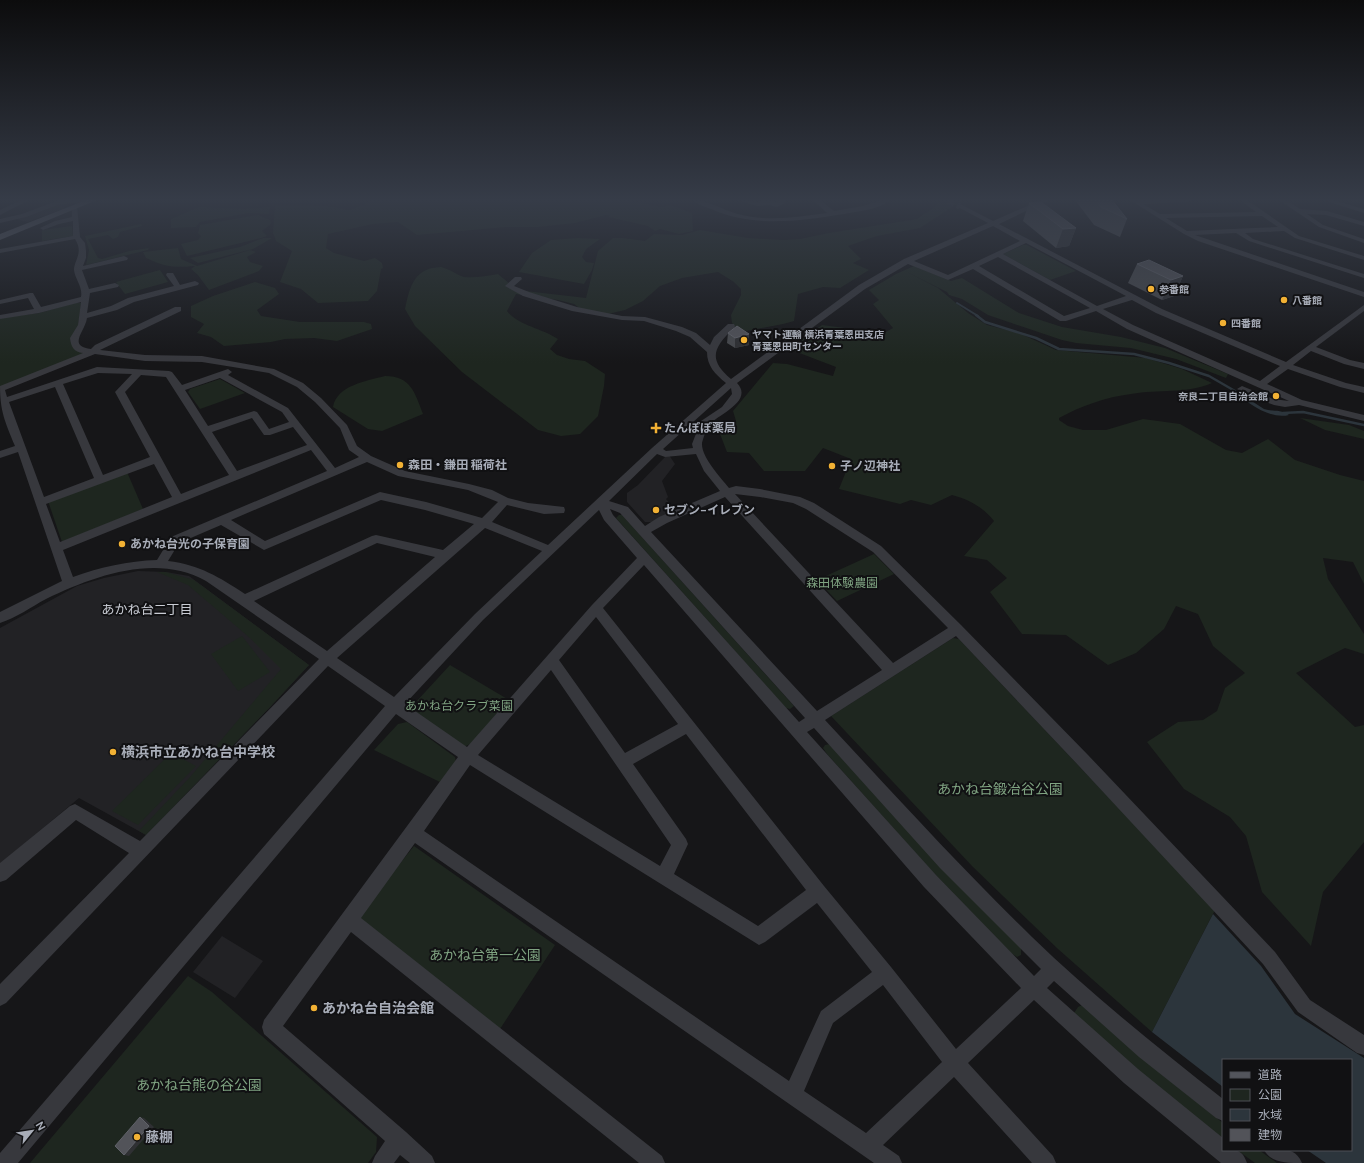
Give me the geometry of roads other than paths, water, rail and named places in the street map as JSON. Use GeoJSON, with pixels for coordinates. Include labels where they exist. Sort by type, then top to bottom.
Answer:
{"type":"FeatureCollection","features":[{"type":"Feature","properties":{"kind":"street"},"geometry":{"type":"LineString","coordinates":[[82,254],[78,269],[86,295],[82,325],[74,338],[76,345],[80,350],[145,358],[202,359],[271,371],[300,385],[338,419],[344,427],[353,448],[367,458],[402,474],[469,487],[488,493],[505,501],[544,510],[560,510]]}},
{"type":"Feature","properties":{"kind":"street"},"geometry":{"type":"LineString","coordinates":[[5,1163],[395,705],[479,617],[656,450],[730,384],[862,287],[887,271],[923,254]]}},
{"type":"Feature","properties":{"kind":"street"},"geometry":{"type":"LineString","coordinates":[[908,261],[948,278],[997,254]]}},
{"type":"Feature","properties":{"kind":"street"},"geometry":{"type":"LineString","coordinates":[[998,254],[1130,327],[1262,384],[1299,402],[1364,418]]}},
{"type":"Feature","properties":{"kind":"street"},"geometry":{"type":"LineString","coordinates":[[1050,254],[1178,319],[1286,365],[1343,385],[1364,390]]}},
{"type":"Feature","properties":{"kind":"street"},"geometry":{"type":"LineString","coordinates":[[1243,254],[1364,295]]}},
{"type":"Feature","properties":{"kind":"street"},"geometry":{"type":"LineString","coordinates":[[1296,254],[1364,276]]}},
{"type":"Feature","properties":{"kind":"street"},"geometry":{"type":"LineString","coordinates":[[1352,254],[1364,258]]}},
{"type":"Feature","properties":{"kind":"street"},"geometry":{"type":"LineString","coordinates":[[78,269],[124,258]]}},
{"type":"Feature","properties":{"kind":"street"},"geometry":{"type":"LineString","coordinates":[[974,266],[1063,319],[1132,297]]}},
{"type":"Feature","properties":{"kind":"street"},"geometry":{"type":"LineString","coordinates":[[170,275],[178,287]]}},
{"type":"Feature","properties":{"kind":"street"},"geometry":{"type":"LineString","coordinates":[[518,279],[509,286],[526,294],[555,302],[575,310],[622,318],[645,319],[666,325],[693,335],[711,351]]}},
{"type":"Feature","properties":{"kind":"street"},"geometry":{"type":"LineString","coordinates":[[83,317],[114,308],[131,300],[195,282]]}},
{"type":"Feature","properties":{"kind":"street"},"geometry":{"type":"LineString","coordinates":[[0,317],[39,311],[115,285]]}},
{"type":"Feature","properties":{"kind":"street"},"geometry":{"type":"LineString","coordinates":[[0,302],[30,295],[39,311]]}},
{"type":"Feature","properties":{"kind":"street"},"geometry":{"type":"LineString","coordinates":[[1262,384],[1364,307]]}},
{"type":"Feature","properties":{"kind":"street"},"geometry":{"type":"LineString","coordinates":[[69,583],[21,447],[2,401],[0,389],[93,351],[98,347],[178,308]]}},
{"type":"Feature","properties":{"kind":"street"},"geometry":{"type":"LineString","coordinates":[[142,315],[149,322]]}},
{"type":"Feature","properties":{"kind":"street"},"geometry":{"type":"LineString","coordinates":[[731,326],[717,339],[711,351],[712,362],[717,370],[730,384],[736,388],[737,394],[726,409],[704,423],[697,444],[699,451],[708,469],[727,492],[892,671]]}},
{"type":"Feature","properties":{"kind":"street"},"geometry":{"type":"LineString","coordinates":[[1310,348],[1347,362],[1364,366]]}},
{"type":"Feature","properties":{"kind":"street"},"geometry":{"type":"LineString","coordinates":[[180,389],[244,366]]}},
{"type":"Feature","properties":{"kind":"street"},"geometry":{"type":"LineString","coordinates":[[2,401],[97,370],[169,374],[207,430],[235,476]]}},
{"type":"Feature","properties":{"kind":"street"},"geometry":{"type":"LineString","coordinates":[[139,372],[120,392],[178,499]]}},
{"type":"Feature","properties":{"kind":"street"},"geometry":{"type":"LineString","coordinates":[[221,375],[285,410],[294,424],[333,472]]}},
{"type":"Feature","properties":{"kind":"street"},"geometry":{"type":"LineString","coordinates":[[58,383],[100,480]]}},
{"type":"Feature","properties":{"kind":"street"},"geometry":{"type":"LineString","coordinates":[[1242,389],[1282,404],[1299,402]]}},
{"type":"Feature","properties":{"kind":"street"},"geometry":{"type":"LineString","coordinates":[[207,430],[254,414],[267,433],[294,424]]}},
{"type":"Feature","properties":{"kind":"street"},"geometry":{"type":"LineString","coordinates":[[0,426],[10,422]]}},
{"type":"Feature","properties":{"kind":"street"},"geometry":{"type":"LineString","coordinates":[[57,548],[312,446]]}},
{"type":"Feature","properties":{"kind":"street"},"geometry":{"type":"LineString","coordinates":[[0,455],[21,447]]}},
{"type":"Feature","properties":{"kind":"street"},"geometry":{"type":"LineString","coordinates":[[656,450],[665,454],[699,451]]}},
{"type":"Feature","properties":{"kind":"street"},"geometry":{"type":"LineString","coordinates":[[40,502],[156,458]]}},
{"type":"Feature","properties":{"kind":"street"},"geometry":{"type":"LineString","coordinates":[[160,565],[175,540],[367,458]]}},
{"type":"Feature","properties":{"kind":"street"},"geometry":{"type":"LineString","coordinates":[[643,532],[663,520],[727,492],[736,490],[796,500],[810,506],[877,549],[957,629],[1083,760],[1269,958],[1304,1006],[1364,1046]]}},
{"type":"Feature","properties":{"kind":"street"},"geometry":{"type":"LineString","coordinates":[[222,520],[264,546],[380,496],[426,506],[484,523],[550,550]]}},
{"type":"Feature","properties":{"kind":"street"},"geometry":{"type":"LineString","coordinates":[[0,998],[328,659],[477,527],[484,523],[505,501]]}},
{"type":"Feature","properties":{"kind":"street"},"geometry":{"type":"LineString","coordinates":[[601,502],[624,510],[946,862],[1054,969],[1146,1050],[1222,1110]]}},
{"type":"Feature","properties":{"kind":"street"},"geometry":{"type":"LineString","coordinates":[[601,502],[608,517],[930,881],[1034,988],[1131,1076],[1222,1151]]}},
{"type":"Feature","properties":{"kind":"street"},"geometry":{"type":"LineString","coordinates":[[244,600],[376,539],[445,555]]}},
{"type":"Feature","properties":{"kind":"street"},"geometry":{"type":"LineString","coordinates":[[425,1163],[271,1027],[414,833],[468,756],[596,608],[644,558]]}},
{"type":"Feature","properties":{"kind":"street"},"geometry":{"type":"LineString","coordinates":[[0,618],[69,583],[102,572],[126,567],[160,565],[182,566],[205,575],[244,600],[468,756],[759,936],[818,892]]}},
{"type":"Feature","properties":{"kind":"street"},"geometry":{"type":"LineString","coordinates":[[596,608],[818,892],[885,973],[954,1062],[1042,1161]]}},
{"type":"Feature","properties":{"kind":"street"},"geometry":{"type":"LineString","coordinates":[[797,731],[957,629]]}},
{"type":"Feature","properties":{"kind":"street"},"geometry":{"type":"LineString","coordinates":[[551,660],[680,844],[664,876]]}},
{"type":"Feature","properties":{"kind":"street"},"geometry":{"type":"LineString","coordinates":[[623,762],[688,725]]}},
{"type":"Feature","properties":{"kind":"street"},"geometry":{"type":"LineString","coordinates":[[0,874],[75,811],[141,851]]}},
{"type":"Feature","properties":{"kind":"street"},"geometry":{"type":"LineString","coordinates":[[414,833],[892,1163]]}},
{"type":"Feature","properties":{"kind":"street"},"geometry":{"type":"LineString","coordinates":[[350,920],[655,1163]]}},
{"type":"Feature","properties":{"kind":"street"},"geometry":{"type":"LineString","coordinates":[[867,1146],[954,1062],[1054,969]]}},
{"type":"Feature","properties":{"kind":"street"},"geometry":{"type":"LineString","coordinates":[[793,1094],[827,1018],[885,973]]}},
{"type":"Feature","properties":{"kind":"street"},"geometry":{"type":"LineString","coordinates":[[382,1163],[399,1139]]}},
{"type":"Feature","properties":{"kind":"street"},"geometry":{"type":"LineString","coordinates":[[1222,1151],[1237,1163]]}},
{"type":"Feature","properties":{"kind":"street"},"geometry":{"type":"LineString","coordinates":[[1275,1151],[1292,1163]]}},
{"type":"Feature","properties":{"kind":"water"},"geometry":{"type":"Polygon","coordinates":[[[1233,389],[1264,409],[1283,412],[1289,415],[1274,415],[1259,409],[1244,400],[1232,390],[1233,389]]]}},
{"type":"Feature","properties":{"kind":"water"},"geometry":{"type":"Polygon","coordinates":[[[1213,914],[1261,966],[1295,1014],[1364,1058],[1364,1163],[1326,1163],[1308,1151],[1352,1151],[1352,1059],[1222,1059],[1222,1086],[1152,1032],[1213,914]]]}},
{"type":"Feature","properties":{"kind":"waterway"},"geometry":{"type":"LineString","coordinates":[[957,303],[978,316]]}},
{"type":"Feature","properties":{"kind":"waterway"},"geometry":{"type":"LineString","coordinates":[[976,315],[985,322],[1036,338],[1059,349],[1134,354],[1169,363],[1209,376],[1235,391]]}},
{"type":"Feature","properties":{"kind":"waterway"},"geometry":{"type":"LineString","coordinates":[[1283,413],[1303,412],[1364,425]]}},
{"type":"Feature","properties":{"kind":"place","name":"参番館"},"geometry":{"type":"Point","coordinates":[1151,289]}},
{"type":"Feature","properties":{"kind":"place","name":"八番館"},"geometry":{"type":"Point","coordinates":[1284,300]}},
{"type":"Feature","properties":{"kind":"place","name":"四番館"},"geometry":{"type":"Point","coordinates":[1223,323]}},
{"type":"Feature","properties":{"kind":"place","name":"ヤマト運輸 横浜青葉恩田支店 青葉恩田町センター"},"geometry":{"type":"Point","coordinates":[744,340]}},
{"type":"Feature","properties":{"kind":"place","name":"奈良二丁目自治会館"},"geometry":{"type":"Point","coordinates":[1276,396]}},
{"type":"Feature","properties":{"kind":"place","name":"たんぽぽ薬局"},"geometry":{"type":"Point","coordinates":[656,428]}},
{"type":"Feature","properties":{"kind":"place","name":"森田・鎌田 稲荷社"},"geometry":{"type":"Point","coordinates":[400,465]}},
{"type":"Feature","properties":{"kind":"place","name":"子ノ辺神社"},"geometry":{"type":"Point","coordinates":[832,466]}},
{"type":"Feature","properties":{"kind":"place","name":"セブン-イレブン"},"geometry":{"type":"Point","coordinates":[656,510]}},
{"type":"Feature","properties":{"kind":"place","name":"あかね台光の子保育園"},"geometry":{"type":"Point","coordinates":[122,544]}},
{"type":"Feature","properties":{"kind":"place","name":"横浜市立あかね台中学校"},"geometry":{"type":"Point","coordinates":[113,752]}},
{"type":"Feature","properties":{"kind":"place","name":"あかね台自治会館"},"geometry":{"type":"Point","coordinates":[314,1008]}},
{"type":"Feature","properties":{"kind":"place","name":"藤棚"},"geometry":{"type":"Point","coordinates":[137,1137]}},
{"type":"Feature","properties":{"kind":"district","name":"あかね台二丁目"},"geometry":{"type":"Point","coordinates":[147,609]}},
{"type":"Feature","properties":{"kind":"park label","name":"森田体験農園"},"geometry":{"type":"Point","coordinates":[842,583]}},
{"type":"Feature","properties":{"kind":"park label","name":"あかね台クラブ菜園"},"geometry":{"type":"Point","coordinates":[459,706]}},
{"type":"Feature","properties":{"kind":"park label","name":"あかね台鍛冶谷公園"},"geometry":{"type":"Point","coordinates":[1000,789]}},
{"type":"Feature","properties":{"kind":"park label","name":"あかね台第一公園"},"geometry":{"type":"Point","coordinates":[485,955]}},
{"type":"Feature","properties":{"kind":"park label","name":"あかね台熊の谷公園"},"geometry":{"type":"Point","coordinates":[199,1085]}}]}
